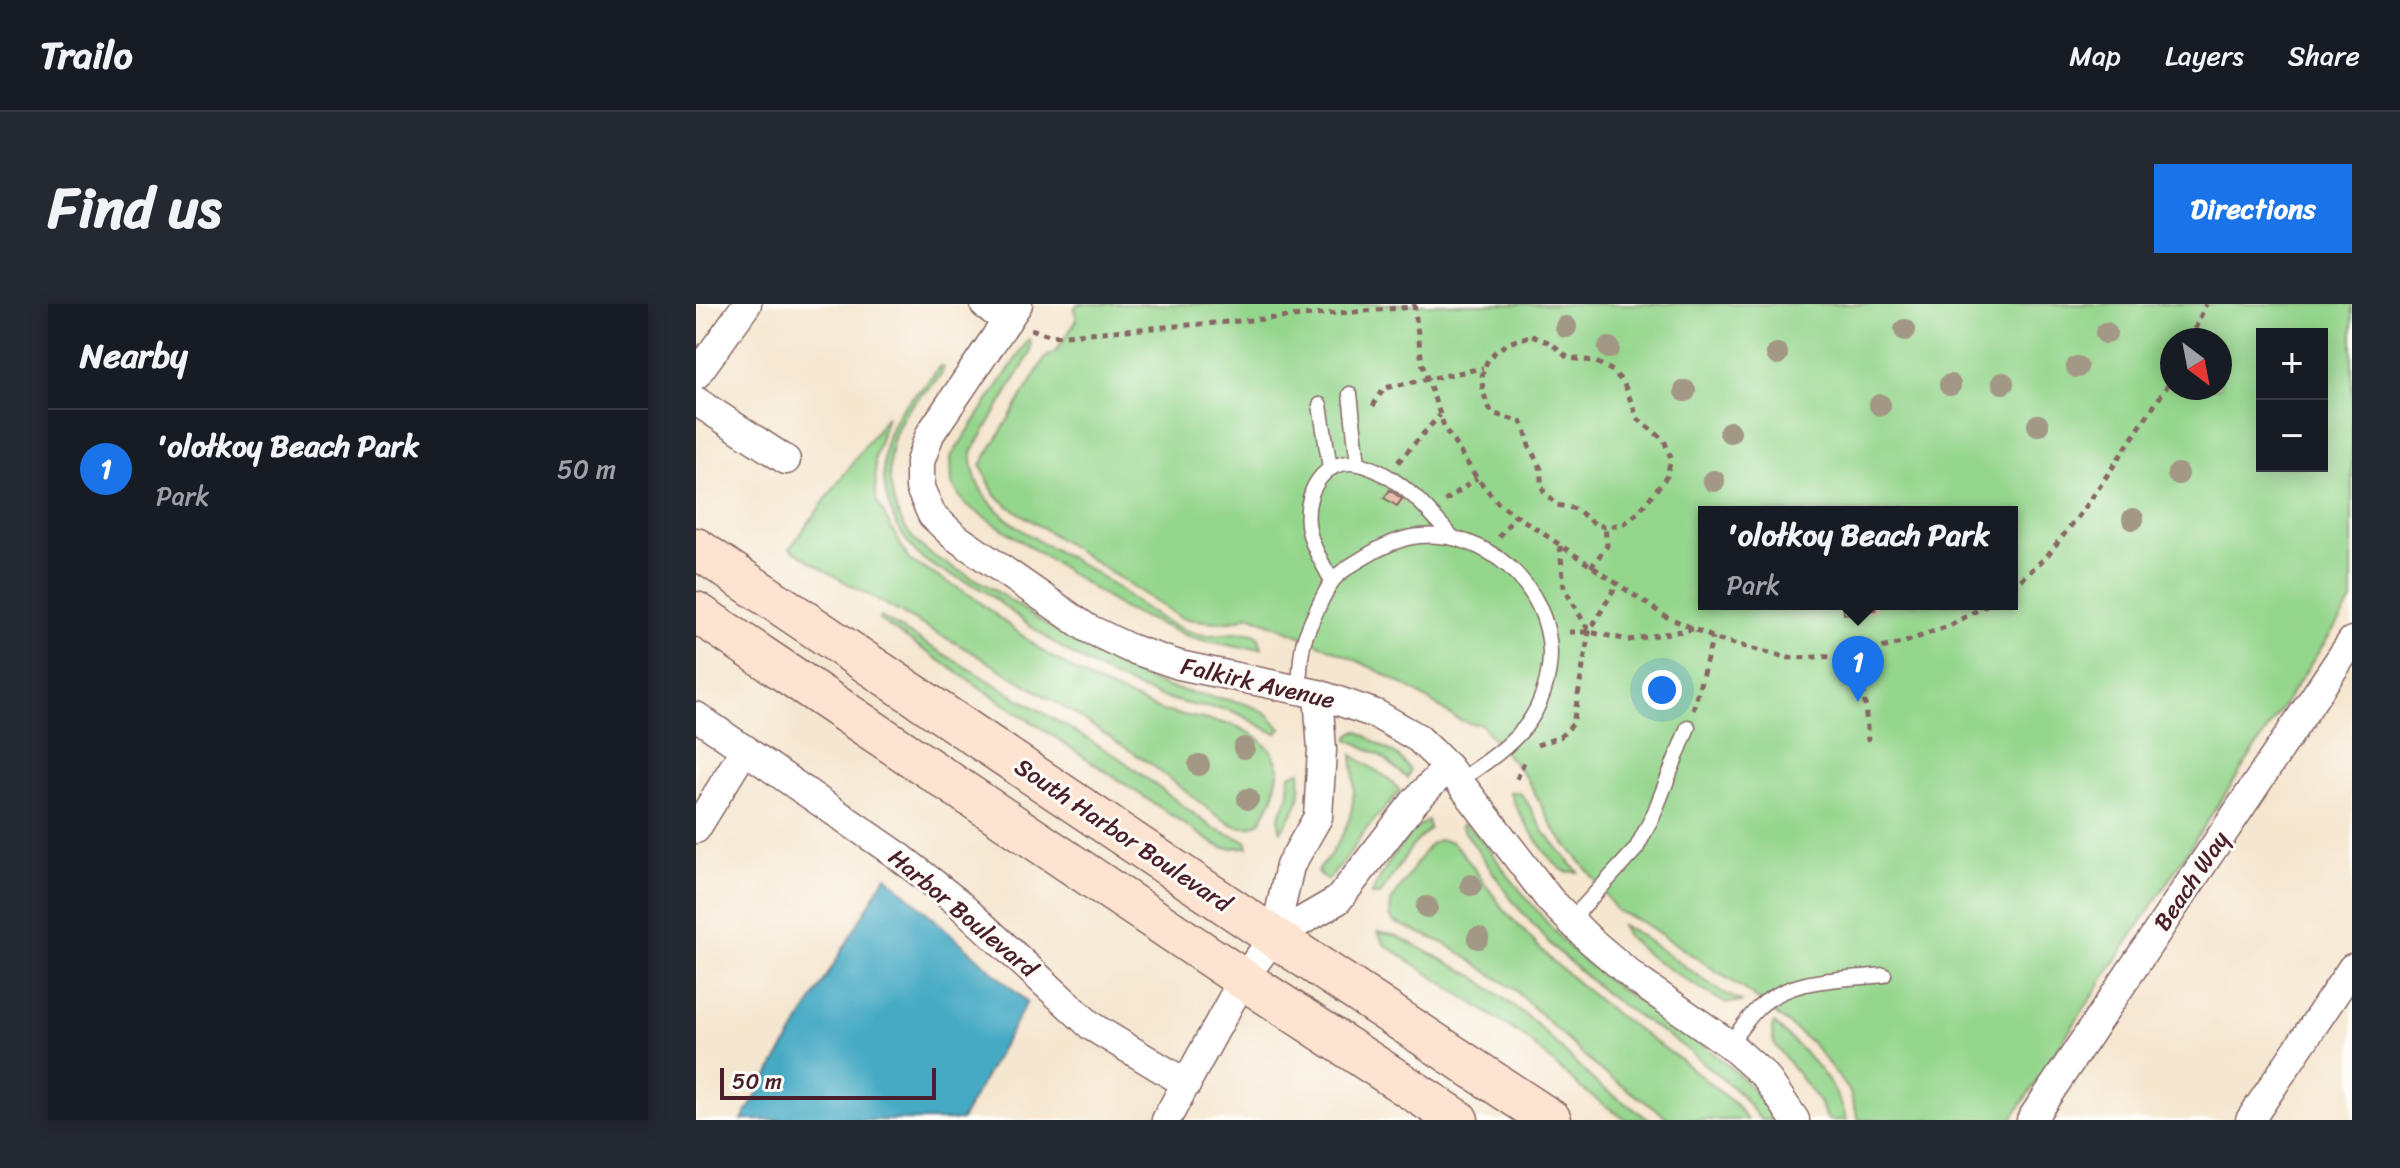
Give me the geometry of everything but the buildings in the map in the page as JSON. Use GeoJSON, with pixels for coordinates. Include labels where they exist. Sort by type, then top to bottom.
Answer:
{"type":"FeatureCollection","features":[{"type":"Feature","properties":{"kind":"main road","name":"South Harbor Boulevard"},"geometry":{"type":"LineString","coordinates":[[696,548],[1551,1120]]}},
{"type":"Feature","properties":{"kind":"main road"},"geometry":{"type":"LineString","coordinates":[[696,612],[1458,1120]]}},
{"type":"Feature","properties":{"kind":"street"},"geometry":{"type":"LineString","coordinates":[[696,375],[747,304]]}},
{"type":"Feature","properties":{"kind":"street"},"geometry":{"type":"LineString","coordinates":[[984,304],[1013,312]]}},
{"type":"Feature","properties":{"kind":"street","name":"Falkirk Avenue"},"geometry":{"type":"LineString","coordinates":[[1013,312],[930,434],[920,462],[920,488],[932,515],[954,536],[1087,628],[1129,648],[1179,665],[1308,691],[1376,714],[1418,738],[1453,774],[1550,900],[1570,921],[1637,980],[1729,1044],[1765,1076],[1795,1120]]}},
{"type":"Feature","properties":{"kind":"street"},"geometry":{"type":"LineString","coordinates":[[696,401],[786,460]]}},
{"type":"Feature","properties":{"kind":"street","name":"Beach Way"},"geometry":{"type":"LineString","coordinates":[[2031,1120],[2352,641]]}},
{"type":"Feature","properties":{"kind":"street"},"geometry":{"type":"LineString","coordinates":[[1274,937],[1290,866],[1318,817],[1322,750],[1308,691]]}},
{"type":"Feature","properties":{"kind":"street","name":"Harbor Boulevard"},"geometry":{"type":"LineString","coordinates":[[696,716],[900,857],[956,901],[1091,1026],[1187,1084]]}},
{"type":"Feature","properties":{"kind":"street"},"geometry":{"type":"LineString","coordinates":[[696,829],[745,749]]}},
{"type":"Feature","properties":{"kind":"street"},"geometry":{"type":"LineString","coordinates":[[1166,1120],[1243,979],[1274,937],[1338,900],[1415,801],[1453,774]]}},
{"type":"Feature","properties":{"kind":"street"},"geometry":{"type":"LineString","coordinates":[[2250,1120],[2352,968]]}},
{"type":"Feature","properties":{"kind":"lane"},"geometry":{"type":"LineString","coordinates":[[1350,394],[1358,464]]}},
{"type":"Feature","properties":{"kind":"lane"},"geometry":{"type":"LineString","coordinates":[[1320,405],[1330,468]]}},
{"type":"Feature","properties":{"kind":"lane"},"geometry":{"type":"LineString","coordinates":[[1332,581],[1308,527],[1308,501],[1316,482],[1330,468],[1347,463],[1371,467],[1402,487],[1453,538]]}},
{"type":"Feature","properties":{"kind":"lane"},"geometry":{"type":"LineString","coordinates":[[1308,691],[1303,644],[1332,581],[1346,568],[1376,550],[1419,536],[1453,538],[1488,551],[1517,573],[1540,603],[1550,632],[1550,666],[1544,692],[1526,726],[1496,754],[1453,774]]}},
{"type":"Feature","properties":{"kind":"lane"},"geometry":{"type":"LineString","coordinates":[[1570,921],[1636,849],[1653,816],[1688,727]]}},
{"type":"Feature","properties":{"kind":"lane"},"geometry":{"type":"LineString","coordinates":[[1729,1044],[1757,1009],[1775,994],[1801,984],[1884,975]]}},
{"type":"Feature","properties":{"kind":"path"},"geometry":{"type":"LineString","coordinates":[[2195,328],[2206,304]]}},
{"type":"Feature","properties":{"kind":"path"},"geometry":{"type":"LineString","coordinates":[[1052,336],[1414,305],[1422,363],[1445,429],[1477,478],[1498,503],[1665,616],[1713,637],[1789,658],[1849,656],[1905,642],[1951,625],[1977,610]]}},
{"type":"Feature","properties":{"kind":"path"},"geometry":{"type":"LineString","coordinates":[[1532,336],[1551,343],[1568,358],[1594,361],[1613,371],[1624,384],[1638,419],[1664,440],[1671,458],[1667,476],[1639,512],[1624,524],[1605,527],[1595,524],[1576,509],[1557,505],[1544,492],[1541,469],[1529,446],[1525,428],[1521,422],[1492,413],[1483,397],[1483,368],[1497,351],[1515,339],[1532,336]]}},
{"type":"Feature","properties":{"kind":"path"},"geometry":{"type":"LineString","coordinates":[[1372,416],[1373,403],[1384,388],[1483,368]]}},
{"type":"Feature","properties":{"kind":"path"},"geometry":{"type":"LineString","coordinates":[[2018,583],[2046,557],[2085,508],[2160,397]]}},
{"type":"Feature","properties":{"kind":"path"},"geometry":{"type":"LineString","coordinates":[[1387,458],[1394,466],[1440,415]]}},
{"type":"Feature","properties":{"kind":"path"},"geometry":{"type":"LineString","coordinates":[[1591,567],[1607,546],[1605,527]]}},
{"type":"Feature","properties":{"kind":"path"},"geometry":{"type":"LineString","coordinates":[[1560,546],[1564,588],[1589,632]]}},
{"type":"Feature","properties":{"kind":"path"},"geometry":{"type":"LineString","coordinates":[[1517,779],[1531,747],[1560,737],[1573,724],[1589,632],[1617,584]]}},
{"type":"Feature","properties":{"kind":"path"},"geometry":{"type":"LineString","coordinates":[[1550,632],[1589,632],[1629,640],[1694,629]]}},
{"type":"Feature","properties":{"kind":"path"},"geometry":{"type":"LineString","coordinates":[[1688,727],[1713,637]]}},
{"type":"Feature","properties":{"kind":"path"},"geometry":{"type":"LineString","coordinates":[[1861,653],[1868,741]]}},
{"type":"Feature","properties":{"kind":"green space"},"geometry":{"type":"Polygon","coordinates":[[[1077,304],[2352,304],[2352,601],[2011,1120],[1859,1120],[1849,1090],[1812,1043],[1751,994],[1642,922],[1617,911],[1555,831],[1526,777],[1481,724],[1459,719],[1362,663],[1249,615],[1224,622],[1181,618],[995,495],[981,465],[1045,358],[1056,351],[1077,320],[1074,309],[1077,304]]]}},
{"type":"Feature","properties":{"kind":"green space"},"geometry":{"type":"Polygon","coordinates":[[[1029,339],[1030,354],[972,452],[974,472],[986,497],[1015,525],[1089,569],[1172,625],[1198,634],[1251,634],[1258,636],[1262,648],[1243,648],[1192,638],[1124,609],[965,504],[952,484],[951,457],[1029,339]]]}},
{"type":"Feature","properties":{"kind":"green space"},"geometry":{"type":"Polygon","coordinates":[[[940,366],[944,367],[941,375],[914,402],[901,421],[890,455],[891,491],[896,509],[914,540],[936,558],[988,586],[1095,654],[1159,684],[1258,709],[1269,715],[1281,729],[1277,733],[1234,712],[1162,697],[1115,678],[1050,640],[982,589],[921,557],[897,525],[885,488],[884,468],[891,430],[900,412],[940,366]]]}},
{"type":"Feature","properties":{"kind":"green space"},"geometry":{"type":"Polygon","coordinates":[[[887,416],[875,458],[876,500],[909,560],[970,595],[1042,651],[1093,681],[1162,711],[1234,725],[1256,736],[1272,751],[1279,768],[1273,798],[1260,822],[1250,827],[1238,827],[1219,817],[1149,763],[1073,713],[790,548],[887,416]]]}},
{"type":"Feature","properties":{"kind":"green space"},"geometry":{"type":"Polygon","coordinates":[[[881,617],[1118,757],[1213,828],[1246,841],[1248,847],[1224,848],[1213,843],[879,620],[881,617]]]}},
{"type":"Feature","properties":{"kind":"green space"},"geometry":{"type":"Polygon","coordinates":[[[1358,731],[1398,756],[1410,770],[1407,778],[1380,755],[1348,739],[1358,731]]]}},
{"type":"Feature","properties":{"kind":"green space"},"geometry":{"type":"Polygon","coordinates":[[[1352,755],[1389,779],[1400,791],[1328,880],[1317,872],[1337,844],[1350,818],[1354,789],[1352,755]]]}},
{"type":"Feature","properties":{"kind":"green space"},"geometry":{"type":"Polygon","coordinates":[[[1300,771],[1298,803],[1281,831],[1279,817],[1289,795],[1290,775],[1300,771]]]}},
{"type":"Feature","properties":{"kind":"green space"},"geometry":{"type":"Polygon","coordinates":[[[1510,792],[1518,792],[1524,797],[1544,832],[1578,872],[1565,871],[1550,858],[1525,822],[1510,792]]]}},
{"type":"Feature","properties":{"kind":"green space"},"geometry":{"type":"Polygon","coordinates":[[[1428,820],[1429,829],[1412,846],[1380,895],[1371,895],[1395,853],[1428,820]]]}},
{"type":"Feature","properties":{"kind":"green space"},"geometry":{"type":"Polygon","coordinates":[[[1463,823],[1481,840],[1570,948],[1622,990],[1707,1048],[1756,1093],[1775,1120],[1761,1120],[1739,1093],[1684,1047],[1607,995],[1553,947],[1514,903],[1461,826],[1463,823]]]}},
{"type":"Feature","properties":{"kind":"green space"},"geometry":{"type":"Polygon","coordinates":[[[1438,840],[1450,841],[1461,851],[1505,911],[1550,959],[1610,1010],[1681,1060],[1736,1105],[1747,1120],[1671,1120],[1596,1067],[1515,990],[1446,944],[1394,922],[1390,916],[1391,902],[1428,846],[1438,840]]]}},
{"type":"Feature","properties":{"kind":"green space"},"geometry":{"type":"Polygon","coordinates":[[[1621,926],[1632,930],[1723,993],[1743,1002],[1725,1003],[1699,988],[1649,956],[1627,936],[1621,926]]]}},
{"type":"Feature","properties":{"kind":"green space"},"geometry":{"type":"Polygon","coordinates":[[[1378,932],[1397,936],[1474,976],[1533,1021],[1596,1083],[1650,1120],[1626,1120],[1582,1089],[1527,1039],[1384,944],[1378,932]]]}},
{"type":"Feature","properties":{"kind":"green space"},"geometry":{"type":"Polygon","coordinates":[[[1774,1023],[1827,1079],[1847,1120],[1828,1120],[1819,1102],[1774,1043],[1774,1023]]]}},
{"type":"Feature","properties":{"kind":"water"},"geometry":{"type":"Polygon","coordinates":[[[886,876],[1027,1002],[961,1120],[742,1120],[886,876]]]}},
{"type":"Feature","properties":{"kind":"place","name":"'olołkoy Beach Park"},"geometry":{"type":"Point","coordinates":[1858,702]}}]}
